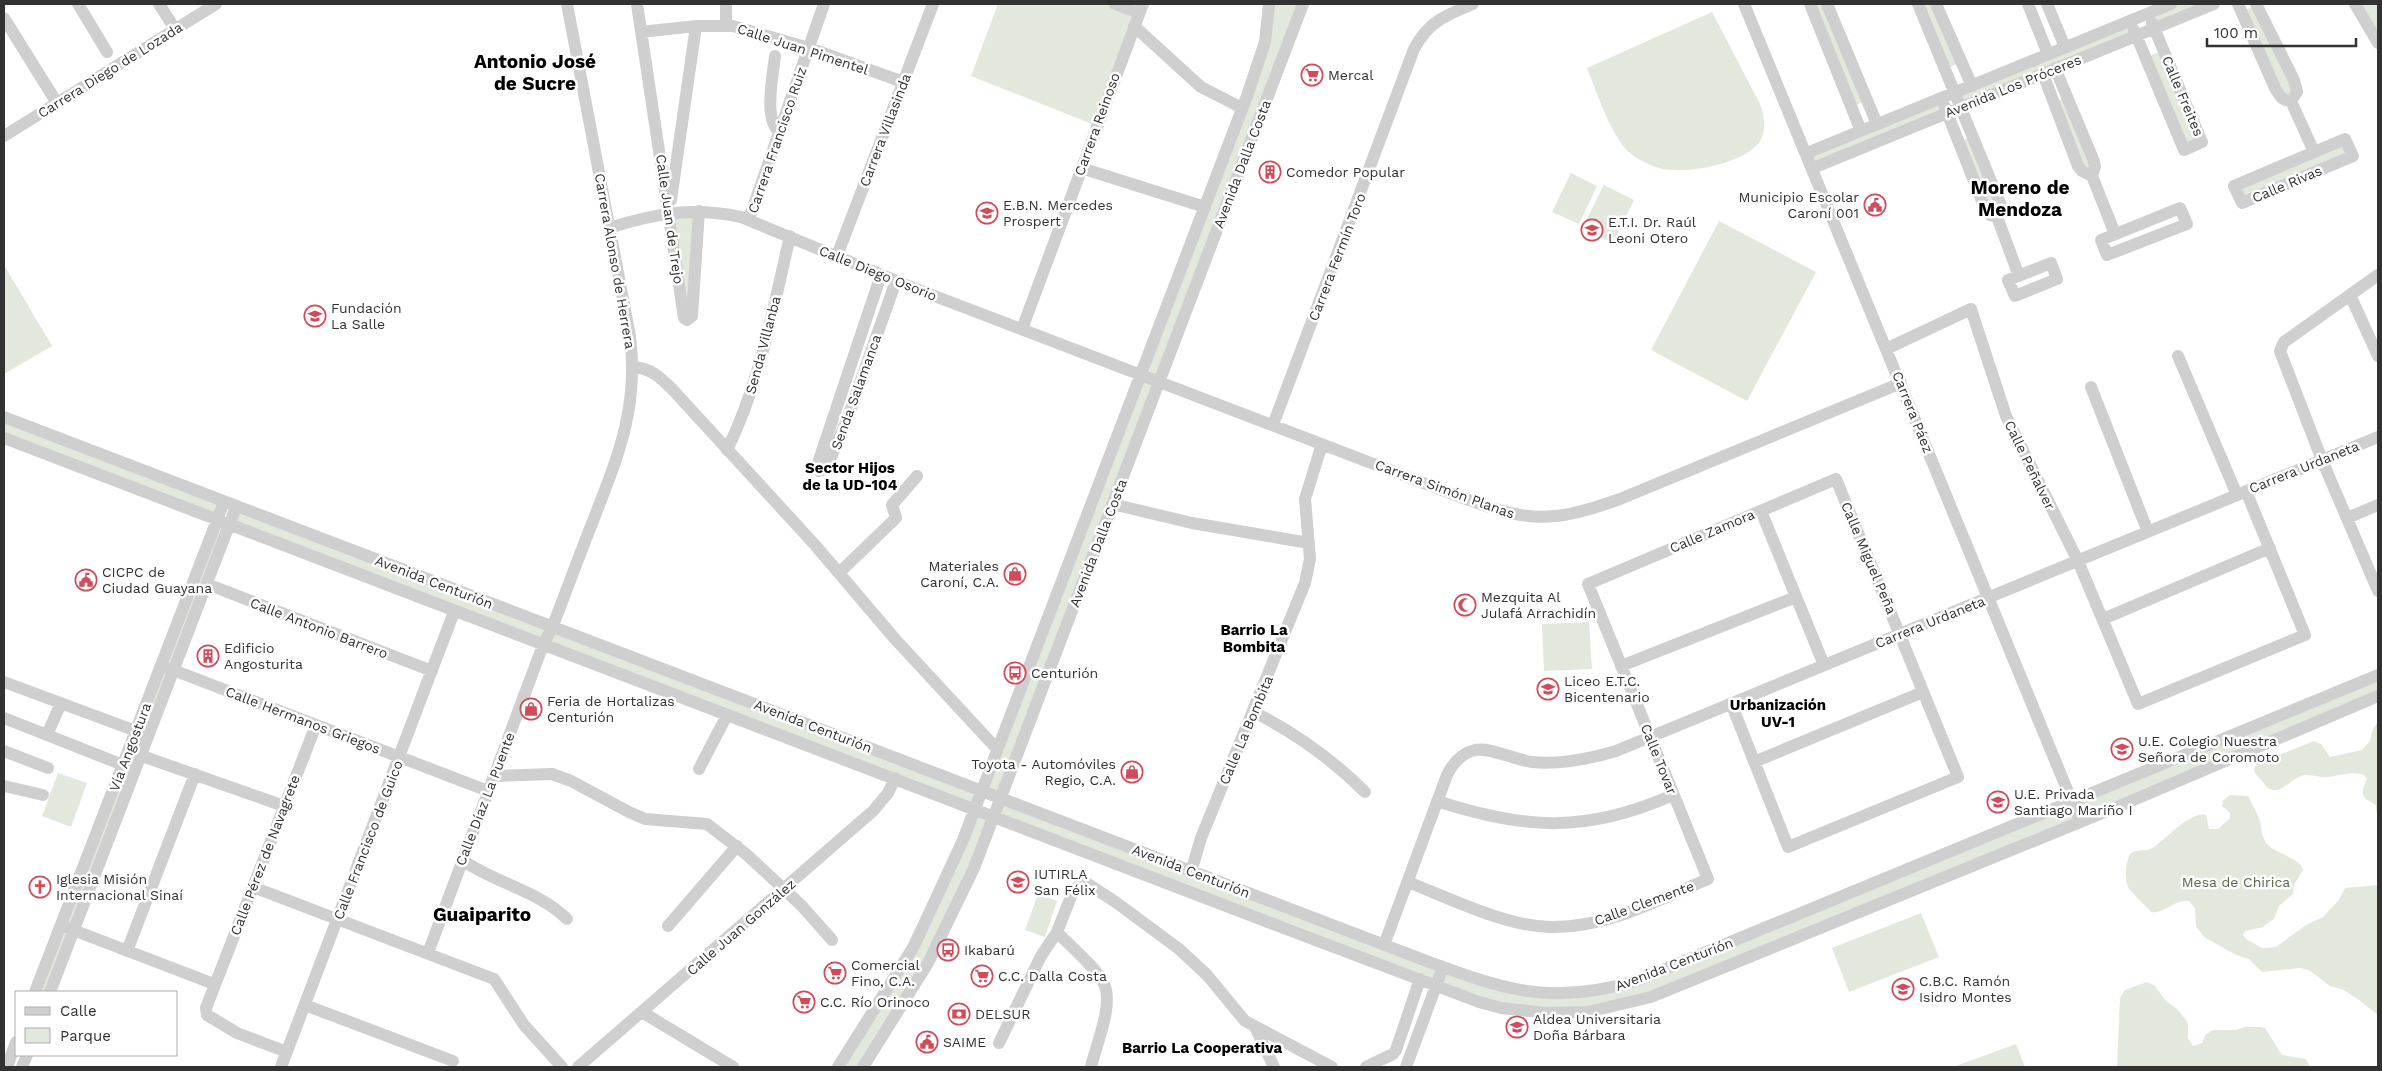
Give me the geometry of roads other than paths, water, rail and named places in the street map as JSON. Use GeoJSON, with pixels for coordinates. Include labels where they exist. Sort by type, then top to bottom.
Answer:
{"type":"FeatureCollection","features":[{"type":"Feature","properties":{"kind":"street"},"geometry":{"type":"LineString","coordinates":[[78,4],[107,52]]}},
{"type":"Feature","properties":{"kind":"street"},"geometry":{"type":"LineString","coordinates":[[159,4],[175,29]]}},
{"type":"Feature","properties":{"kind":"street","name":"Carrera Diego de Lozada"},"geometry":{"type":"LineString","coordinates":[[4,136],[216,4]]}},
{"type":"Feature","properties":{"kind":"street","name":"Carrera Alonso de Herrera"},"geometry":{"type":"LineString","coordinates":[[543,645],[552,628],[624,438],[630,405],[632,367],[630,336],[567,4]]}},
{"type":"Feature","properties":{"kind":"street","name":"Calle Juan de Trejo"},"geometry":{"type":"LineString","coordinates":[[636,4],[684,318],[687,320],[692,316],[699,211]]}},
{"type":"Feature","properties":{"kind":"street"},"geometry":{"type":"LineString","coordinates":[[726,4],[726,25]]}},
{"type":"Feature","properties":{"kind":"street","name":"Carrera Francisco Ruiz"},"geometry":{"type":"LineString","coordinates":[[749,219],[824,4]]}},
{"type":"Feature","properties":{"kind":"street","name":"Carrera Villasinda"},"geometry":{"type":"LineString","coordinates":[[837,256],[933,4]]}},
{"type":"Feature","properties":{"kind":"street"},"geometry":{"type":"LineString","coordinates":[[1115,4],[1141,8]]}},
{"type":"Feature","properties":{"kind":"street","name":"Avenida Dalla Costa"},"geometry":{"type":"LineString","coordinates":[[838,1067],[876,1009],[923,929],[956,857],[1242,108],[1265,42],[1268,4]]}},
{"type":"Feature","properties":{"kind":"street","name":"Avenida Dalla Costa"},"geometry":{"type":"LineString","coordinates":[[863,1067],[901,1009],[940,941],[971,875],[1303,4]]}},
{"type":"Feature","properties":{"kind":"street","name":"Carrera Fermín Toro"},"geometry":{"type":"LineString","coordinates":[[1273,425],[1414,49],[1429,27],[1438,20],[1473,4]]}},
{"type":"Feature","properties":{"kind":"street","name":"Carrera Páez"},"geometry":{"type":"LineString","coordinates":[[1744,4],[1807,153],[2080,821]]}},
{"type":"Feature","properties":{"kind":"street"},"geometry":{"type":"LineString","coordinates":[[1810,4],[1862,131]]}},
{"type":"Feature","properties":{"kind":"street"},"geometry":{"type":"LineString","coordinates":[[1827,4],[1877,124]]}},
{"type":"Feature","properties":{"kind":"street"},"geometry":{"type":"LineString","coordinates":[[1918,4],[1956,92],[2000,203],[2002,209],[1997,217]]}},
{"type":"Feature","properties":{"kind":"street"},"geometry":{"type":"LineString","coordinates":[[1936,4],[1972,86]]}},
{"type":"Feature","properties":{"kind":"street"},"geometry":{"type":"LineString","coordinates":[[2028,4],[2048,54]]}},
{"type":"Feature","properties":{"kind":"street"},"geometry":{"type":"LineString","coordinates":[[2047,4],[2065,47]]}},
{"type":"Feature","properties":{"kind":"street","name":"Avenida Los Próceres"},"geometry":{"type":"LineString","coordinates":[[1807,153],[2171,4]]}},
{"type":"Feature","properties":{"kind":"street","name":"Avenida Los Próceres"},"geometry":{"type":"LineString","coordinates":[[1813,168],[2214,4]]}},
{"type":"Feature","properties":{"kind":"street","name":"Calle Rivas"},"geometry":{"type":"LineString","coordinates":[[2238,4],[2275,88],[2281,98],[2285,101],[2291,100],[2297,92],[2294,80],[2256,4]]}},
{"type":"Feature","properties":{"kind":"street"},"geometry":{"type":"LineString","coordinates":[[2355,4],[2378,43]]}},
{"type":"Feature","properties":{"kind":"street","name":"Carrera Reinoso"},"geometry":{"type":"LineString","coordinates":[[1022,329],[1141,8]]}},
{"type":"Feature","properties":{"kind":"street","name":"Calle Freites"},"geometry":{"type":"LineString","coordinates":[[2130,20],[2184,150],[2202,142],[2148,13]]}},
{"type":"Feature","properties":{"kind":"street"},"geometry":{"type":"LineString","coordinates":[[4,18],[57,103]]}},
{"type":"Feature","properties":{"kind":"street","name":"Calle Juan Pimentel"},"geometry":{"type":"LineString","coordinates":[[641,32],[726,25],[809,48],[903,82]]}},
{"type":"Feature","properties":{"kind":"street"},"geometry":{"type":"LineString","coordinates":[[669,212],[696,26]]}},
{"type":"Feature","properties":{"kind":"street"},"geometry":{"type":"LineString","coordinates":[[1134,26],[1201,87],[1242,108]]}},
{"type":"Feature","properties":{"kind":"street"},"geometry":{"type":"LineString","coordinates":[[775,56],[770,115],[774,128],[780,132]]}},
{"type":"Feature","properties":{"kind":"street"},"geometry":{"type":"LineString","coordinates":[[2056,68],[2093,159],[2095,166],[2092,176],[2115,234]]}},
{"type":"Feature","properties":{"kind":"street"},"geometry":{"type":"LineString","coordinates":[[2043,74],[2078,166],[2082,171],[2092,176]]}},
{"type":"Feature","properties":{"kind":"street"},"geometry":{"type":"LineString","coordinates":[[1942,98],[1986,211],[1990,215],[1997,217]]}},
{"type":"Feature","properties":{"kind":"street","name":"Calle Rivas"},"geometry":{"type":"LineString","coordinates":[[2291,100],[2314,152]]}},
{"type":"Feature","properties":{"kind":"street","name":"Calle Rivas"},"geometry":{"type":"LineString","coordinates":[[2345,139],[2353,156],[2242,203],[2234,186],[2314,152],[2345,139]]}},
{"type":"Feature","properties":{"kind":"street"},"geometry":{"type":"LineString","coordinates":[[1081,168],[1204,207]]}},
{"type":"Feature","properties":{"kind":"street"},"geometry":{"type":"LineString","coordinates":[[2180,208],[2187,223],[2107,255],[2101,240],[2115,234],[2180,208]]}},
{"type":"Feature","properties":{"kind":"street","name":"Calle Diego Osorio"},"geometry":{"type":"LineString","coordinates":[[609,228],[669,212],[699,211],[749,219],[896,281],[1159,381]]}},
{"type":"Feature","properties":{"kind":"street"},"geometry":{"type":"LineString","coordinates":[[1997,217],[2019,276]]}},
{"type":"Feature","properties":{"kind":"street","name":"Senda Villanba"},"geometry":{"type":"LineString","coordinates":[[727,450],[737,431],[756,376],[790,236]]}},
{"type":"Feature","properties":{"kind":"street","name":"Senda Salamanca"},"geometry":{"type":"LineString","coordinates":[[881,275],[834,412],[817,466],[819,470],[826,469],[848,417],[896,281]]}},
{"type":"Feature","properties":{"kind":"street"},"geometry":{"type":"LineString","coordinates":[[2378,275],[2299,331],[2281,347],[2281,356],[2322,460],[2378,592]]}},
{"type":"Feature","properties":{"kind":"street"},"geometry":{"type":"LineString","coordinates":[[2350,295],[2378,356]]}},
{"type":"Feature","properties":{"kind":"street","name":"Calle Peñalver"},"geometry":{"type":"LineString","coordinates":[[1886,349],[1971,309],[2006,416],[2078,561],[2138,704],[2306,635],[2270,548]]}},
{"type":"Feature","properties":{"kind":"street"},"geometry":{"type":"LineString","coordinates":[[2103,618],[2270,548],[2178,356]]}},
{"type":"Feature","properties":{"kind":"street"},"geometry":{"type":"LineString","coordinates":[[632,367],[647,368],[661,378],[839,573],[895,640],[997,749]]}},
{"type":"Feature","properties":{"kind":"street","name":"Carrera Simón Planas"},"geometry":{"type":"LineString","coordinates":[[1159,381],[1492,509],[1531,518],[1562,516],[1620,499],[1901,383]]}},
{"type":"Feature","properties":{"kind":"street"},"geometry":{"type":"LineString","coordinates":[[2091,387],[2148,532]]}},
{"type":"Feature","properties":{"kind":"street","name":"Avenida Centurión"},"geometry":{"type":"LineString","coordinates":[[4,417],[1190,872],[1488,984],[1530,992],[1571,994],[1616,987],[1662,971],[2378,675]]}},
{"type":"Feature","properties":{"kind":"street","name":"Carrera Urdaneta"},"geometry":{"type":"LineString","coordinates":[[1438,801],[1451,768],[1461,756],[1473,750],[1533,762],[1581,760],[1616,751],[2378,437]]}},
{"type":"Feature","properties":{"kind":"street","name":"Avenida Centurión"},"geometry":{"type":"LineString","coordinates":[[4,438],[454,612],[895,778],[1436,986],[1486,1004],[1538,1013],[1588,1012],[1631,1004],[1710,974],[2378,696]]}},
{"type":"Feature","properties":{"kind":"street","name":"Calle La Bombita"},"geometry":{"type":"LineString","coordinates":[[1190,872],[1202,838],[1303,591],[1309,570],[1309,543],[1305,500],[1322,444]]}},
{"type":"Feature","properties":{"kind":"street"},"geometry":{"type":"LineString","coordinates":[[839,573],[896,518],[892,506],[917,476]]}},
{"type":"Feature","properties":{"kind":"street","name":"Calle Zamora"},"geometry":{"type":"LineString","coordinates":[[1588,584],[1836,479]]}},
{"type":"Feature","properties":{"kind":"street","name":"Calle Miguel Peña"},"geometry":{"type":"LineString","coordinates":[[1754,762],[1788,847],[1958,777],[1836,479]]}},
{"type":"Feature","properties":{"kind":"street","name":"Vía Angostura"},"geometry":{"type":"LineString","coordinates":[[35,991],[224,502]]}},
{"type":"Feature","properties":{"kind":"street"},"geometry":{"type":"LineString","coordinates":[[1112,504],[1192,523],[1309,543]]}},
{"type":"Feature","properties":{"kind":"street"},"geometry":{"type":"LineString","coordinates":[[2347,518],[2378,505]]}},
{"type":"Feature","properties":{"kind":"street","name":"Vía Angostura"},"geometry":{"type":"LineString","coordinates":[[50,991],[236,507]]}},
{"type":"Feature","properties":{"kind":"street"},"geometry":{"type":"LineString","coordinates":[[1761,510],[1824,665]]}},
{"type":"Feature","properties":{"kind":"street"},"geometry":{"type":"LineString","coordinates":[[198,513],[206,524],[208,542]]}},
{"type":"Feature","properties":{"kind":"street"},"geometry":{"type":"LineString","coordinates":[[224,539],[236,534],[251,534]]}},
{"type":"Feature","properties":{"kind":"street","name":"Calle Antonio Barrero"},"geometry":{"type":"LineString","coordinates":[[207,584],[432,672]]}},
{"type":"Feature","properties":{"kind":"street","name":"Calle Tovar"},"geometry":{"type":"LineString","coordinates":[[1588,584],[1708,879]]}},
{"type":"Feature","properties":{"kind":"street"},"geometry":{"type":"LineString","coordinates":[[1621,666],[1796,597]]}},
{"type":"Feature","properties":{"kind":"street","name":"Calle Francisco de Guico"},"geometry":{"type":"LineString","coordinates":[[281,1067],[454,612]]}},
{"type":"Feature","properties":{"kind":"street","name":"Calle Díaz La Puente"},"geometry":{"type":"LineString","coordinates":[[428,954],[543,645]]}},
{"type":"Feature","properties":{"kind":"street","name":"Calle Hermanos Griegos"},"geometry":{"type":"LineString","coordinates":[[161,665],[488,791]]}},
{"type":"Feature","properties":{"kind":"street"},"geometry":{"type":"LineString","coordinates":[[4,682],[136,731]]}},
{"type":"Feature","properties":{"kind":"street"},"geometry":{"type":"LineString","coordinates":[[1731,703],[1754,762],[1924,692]]}},
{"type":"Feature","properties":{"kind":"street"},"geometry":{"type":"LineString","coordinates":[[47,735],[61,703]]}},
{"type":"Feature","properties":{"kind":"street"},"geometry":{"type":"LineString","coordinates":[[1254,712],[1281,726],[1311,746],[1341,769],[1365,792]]}},
{"type":"Feature","properties":{"kind":"street"},"geometry":{"type":"LineString","coordinates":[[699,769],[727,715]]}},
{"type":"Feature","properties":{"kind":"street"},"geometry":{"type":"LineString","coordinates":[[4,718],[123,765]]}},
{"type":"Feature","properties":{"kind":"street","name":"Calle Pérez de Navagrete"},"geometry":{"type":"LineString","coordinates":[[287,1052],[237,1033],[207,1015],[209,998],[214,984],[316,725]]}},
{"type":"Feature","properties":{"kind":"street"},"geometry":{"type":"LineString","coordinates":[[4,752],[48,768]]}},
{"type":"Feature","properties":{"kind":"street"},"geometry":{"type":"LineString","coordinates":[[142,756],[284,806]]}},
{"type":"Feature","properties":{"kind":"street"},"geometry":{"type":"LineString","coordinates":[[494,776],[542,773],[561,776],[645,819],[707,824],[736,846],[784,890],[832,940]]}},
{"type":"Feature","properties":{"kind":"street"},"geometry":{"type":"LineString","coordinates":[[127,951],[195,774]]}},
{"type":"Feature","properties":{"kind":"street","name":"Calle Juan González"},"geometry":{"type":"LineString","coordinates":[[578,1067],[873,811],[883,800],[895,778]]}},
{"type":"Feature","properties":{"kind":"street"},"geometry":{"type":"LineString","coordinates":[[4,786],[43,795]]}},
{"type":"Feature","properties":{"kind":"street"},"geometry":{"type":"LineString","coordinates":[[1384,945],[1438,801],[1490,817],[1555,824],[1591,822],[1612,817],[1673,795]]}},
{"type":"Feature","properties":{"kind":"street"},"geometry":{"type":"LineString","coordinates":[[668,926],[736,846]]}},
{"type":"Feature","properties":{"kind":"street"},"geometry":{"type":"LineString","coordinates":[[462,860],[493,879],[555,907],[567,919]]}},
{"type":"Feature","properties":{"kind":"street","name":"Calle Clemente"},"geometry":{"type":"LineString","coordinates":[[1408,882],[1510,921],[1549,927],[1599,922],[1708,879]]}},
{"type":"Feature","properties":{"kind":"street"},"geometry":{"type":"LineString","coordinates":[[999,1043],[1041,956],[1057,932],[1072,894],[1078,886],[1088,884],[1095,887],[1179,949],[1207,976],[1238,1016],[1256,1029],[1332,1067]]}},
{"type":"Feature","properties":{"kind":"street"},"geometry":{"type":"LineString","coordinates":[[252,887],[494,979],[524,1025],[562,1067]]}},
{"type":"Feature","properties":{"kind":"street"},"geometry":{"type":"LineString","coordinates":[[61,925],[214,984]]}},
{"type":"Feature","properties":{"kind":"street"},"geometry":{"type":"LineString","coordinates":[[1057,932],[1100,978],[1106,990],[1107,1009],[1091,1067]]}},
{"type":"Feature","properties":{"kind":"street"},"geometry":{"type":"LineString","coordinates":[[1406,1067],[1444,967]]}},
{"type":"Feature","properties":{"kind":"street"},"geometry":{"type":"LineString","coordinates":[[1366,1067],[1393,1054],[1396,1050],[1420,979]]}},
{"type":"Feature","properties":{"kind":"street"},"geometry":{"type":"LineString","coordinates":[[305,1005],[453,1061]]}},
{"type":"Feature","properties":{"kind":"street"},"geometry":{"type":"LineString","coordinates":[[642,1012],[733,1067]]}},
{"type":"Feature","properties":{"kind":"street"},"geometry":{"type":"LineString","coordinates":[[1256,1029],[1274,1067]]}},
{"type":"Feature","properties":{"kind":"street"},"geometry":{"type":"LineString","coordinates":[[6,1067],[15,1044]]}},
{"type":"Feature","properties":{"kind":"place","name":"Mercal"},"geometry":{"type":"Point","coordinates":[1312,75]}},
{"type":"Feature","properties":{"kind":"place","name":"Comedor Popular"},"geometry":{"type":"Point","coordinates":[1270,172]}},
{"type":"Feature","properties":{"kind":"place","name":"Municipio Escolar Caroní 001"},"geometry":{"type":"Point","coordinates":[1875,205]}},
{"type":"Feature","properties":{"kind":"place","name":"E.B.N. Mercedes Prospert"},"geometry":{"type":"Point","coordinates":[987,213]}},
{"type":"Feature","properties":{"kind":"place","name":"E.T.I. Dr. Raúl Leoni Otero"},"geometry":{"type":"Point","coordinates":[1592,230]}},
{"type":"Feature","properties":{"kind":"place","name":"Fundación La Salle"},"geometry":{"type":"Point","coordinates":[315,316]}},
{"type":"Feature","properties":{"kind":"place","name":"Materiales Caroní, C.A."},"geometry":{"type":"Point","coordinates":[1015,574]}},
{"type":"Feature","properties":{"kind":"place","name":"CICPC de Ciudad Guayana"},"geometry":{"type":"Point","coordinates":[86,580]}},
{"type":"Feature","properties":{"kind":"place","name":"Mezquita Al Julafá Arrachidín"},"geometry":{"type":"Point","coordinates":[1465,605]}},
{"type":"Feature","properties":{"kind":"place","name":"Edificio Angosturita"},"geometry":{"type":"Point","coordinates":[208,656]}},
{"type":"Feature","properties":{"kind":"place","name":"Centurión"},"geometry":{"type":"Point","coordinates":[1015,673]}},
{"type":"Feature","properties":{"kind":"place","name":"Liceo E.T.C. Bicentenario"},"geometry":{"type":"Point","coordinates":[1548,689]}},
{"type":"Feature","properties":{"kind":"place","name":"Feria de Hortalizas Centurión"},"geometry":{"type":"Point","coordinates":[531,709]}},
{"type":"Feature","properties":{"kind":"place","name":"U.E. Colegio Nuestra Señora de Coromoto"},"geometry":{"type":"Point","coordinates":[2122,749]}},
{"type":"Feature","properties":{"kind":"place","name":"Toyota - Automóviles Regio, C.A."},"geometry":{"type":"Point","coordinates":[1132,772]}},
{"type":"Feature","properties":{"kind":"place","name":"U.E. Privada Santiago Mariño I"},"geometry":{"type":"Point","coordinates":[1998,802]}},
{"type":"Feature","properties":{"kind":"place","name":"IUTIRLA San Félix"},"geometry":{"type":"Point","coordinates":[1018,882]}},
{"type":"Feature","properties":{"kind":"place","name":"Iglesia Misión Internacional Sinaí"},"geometry":{"type":"Point","coordinates":[40,887]}},
{"type":"Feature","properties":{"kind":"place","name":"Ikabarú"},"geometry":{"type":"Point","coordinates":[948,950]}},
{"type":"Feature","properties":{"kind":"place","name":"Comercial Fino, C.A."},"geometry":{"type":"Point","coordinates":[835,973]}},
{"type":"Feature","properties":{"kind":"place","name":"C.C. Dalla Costa"},"geometry":{"type":"Point","coordinates":[982,976]}},
{"type":"Feature","properties":{"kind":"place","name":"C.B.C. Ramón Isidro Montes"},"geometry":{"type":"Point","coordinates":[1903,989]}},
{"type":"Feature","properties":{"kind":"place","name":"C.C. Río Orinoco"},"geometry":{"type":"Point","coordinates":[804,1002]}},
{"type":"Feature","properties":{"kind":"place","name":"DELSUR"},"geometry":{"type":"Point","coordinates":[959,1014]}},
{"type":"Feature","properties":{"kind":"place","name":"Aldea Universitaria Doña Bárbara"},"geometry":{"type":"Point","coordinates":[1517,1027]}},
{"type":"Feature","properties":{"kind":"place","name":"SAIME"},"geometry":{"type":"Point","coordinates":[927,1042]}},
{"type":"Feature","properties":{"kind":"district","name":"Antonio José de Sucre"},"geometry":{"type":"Point","coordinates":[535,72]}},
{"type":"Feature","properties":{"kind":"district","name":"Moreno de Mendoza"},"geometry":{"type":"Point","coordinates":[2020,198]}},
{"type":"Feature","properties":{"kind":"district","name":"Sector Hijos de la UD-104"},"geometry":{"type":"Point","coordinates":[850,476]}},
{"type":"Feature","properties":{"kind":"district","name":"Barrio La Bombita"},"geometry":{"type":"Point","coordinates":[1254,638]}},
{"type":"Feature","properties":{"kind":"district","name":"Urbanización UV-1"},"geometry":{"type":"Point","coordinates":[1778,714]}},
{"type":"Feature","properties":{"kind":"district","name":"Guaiparito"},"geometry":{"type":"Point","coordinates":[482,914]}},
{"type":"Feature","properties":{"kind":"district","name":"Barrio La Cooperativa"},"geometry":{"type":"Point","coordinates":[1202,1048]}},
{"type":"Feature","properties":{"kind":"park label","name":"Mesa de Chirica"},"geometry":{"type":"Point","coordinates":[2236,882]}}]}
